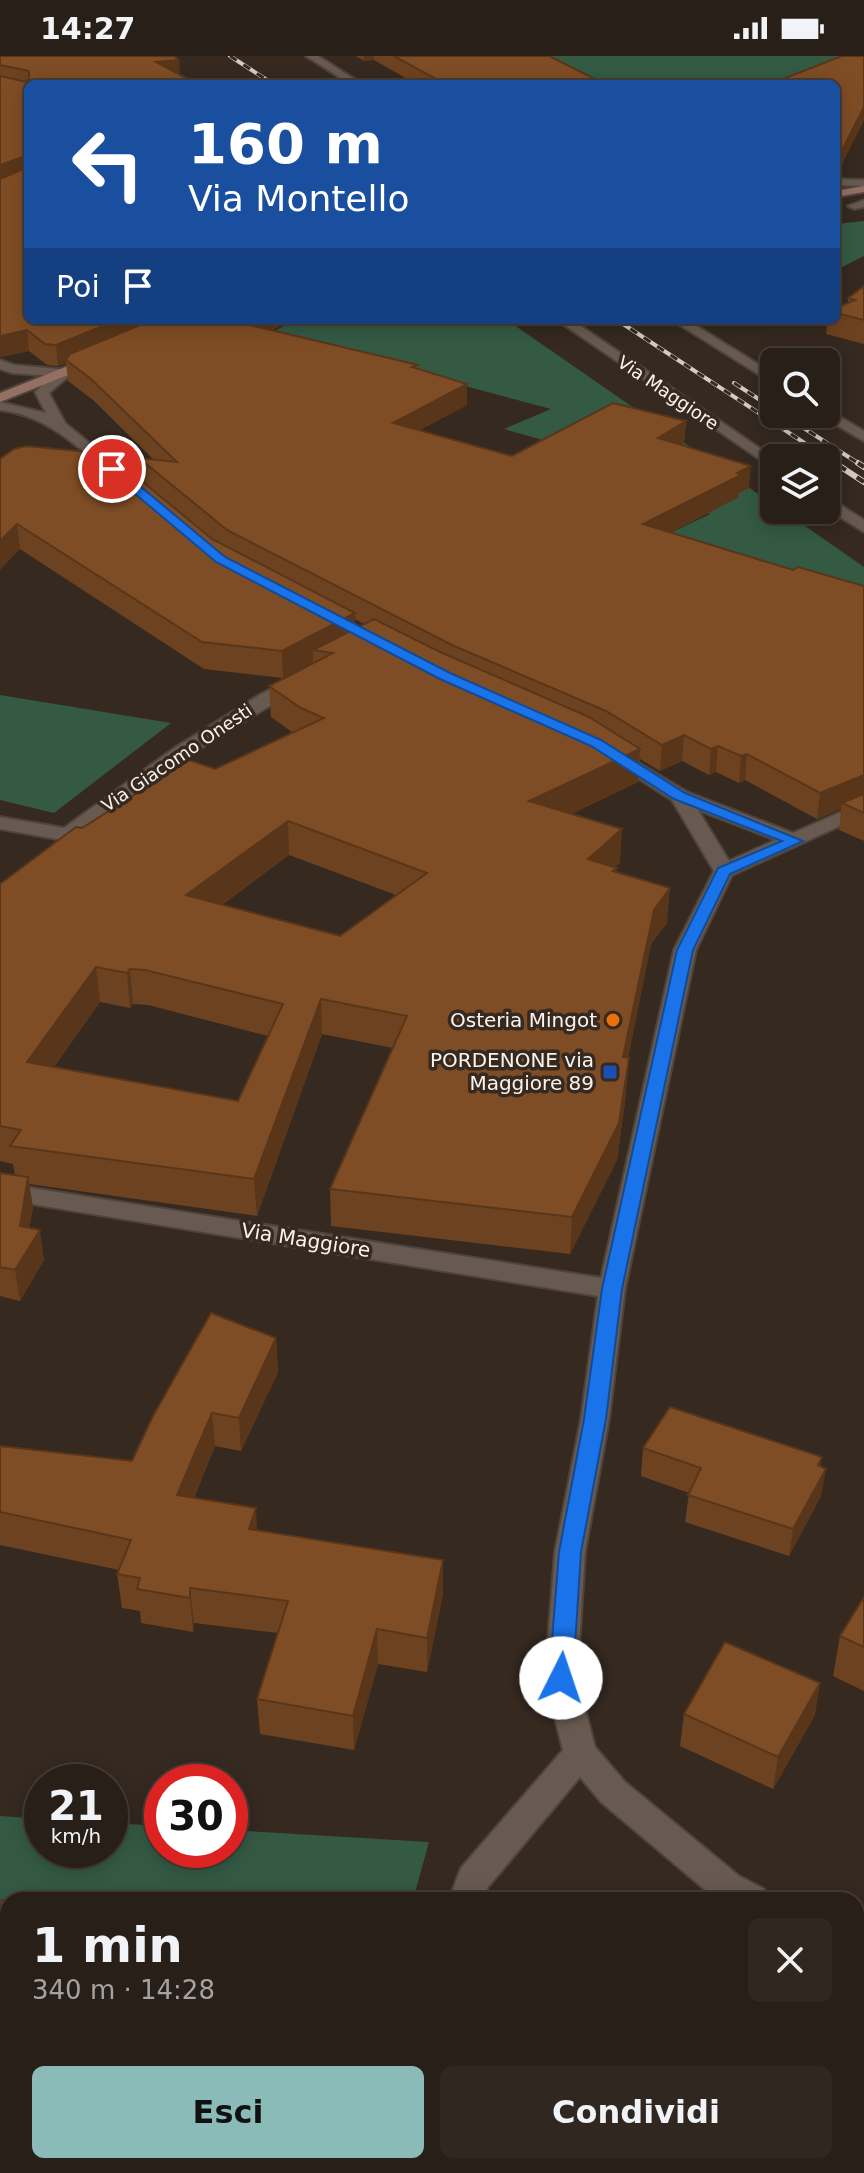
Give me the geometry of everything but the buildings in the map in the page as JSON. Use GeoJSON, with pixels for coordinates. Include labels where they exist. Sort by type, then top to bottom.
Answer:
{"type":"FeatureCollection","features":[{"type":"Feature","properties":{"kind":"street"},"geometry":{"type":"LineString","coordinates":[[311,56],[350,80]]}},
{"type":"Feature","properties":{"kind":"street"},"geometry":{"type":"LineString","coordinates":[[840,183],[864,186]]}},
{"type":"Feature","properties":{"kind":"street"},"geometry":{"type":"LineString","coordinates":[[840,193],[864,186]]}},
{"type":"Feature","properties":{"kind":"street","name":"Via Maggiore"},"geometry":{"type":"LineString","coordinates":[[569,324],[760,455]]}},
{"type":"Feature","properties":{"kind":"street"},"geometry":{"type":"LineString","coordinates":[[684,324],[760,371]]}},
{"type":"Feature","properties":{"kind":"street"},"geometry":{"type":"LineString","coordinates":[[0,398],[115,351]]}},
{"type":"Feature","properties":{"kind":"street"},"geometry":{"type":"LineString","coordinates":[[0,364],[12,369],[64,373]]}},
{"type":"Feature","properties":{"kind":"street"},"geometry":{"type":"LineString","coordinates":[[58,422],[42,392],[64,373]]}},
{"type":"Feature","properties":{"kind":"street"},"geometry":{"type":"LineString","coordinates":[[0,383],[0,391]]}},
{"type":"Feature","properties":{"kind":"street"},"geometry":{"type":"LineString","coordinates":[[0,406],[24,408],[58,422],[131,484]]}},
{"type":"Feature","properties":{"kind":"street"},"geometry":{"type":"LineString","coordinates":[[840,422],[864,437]]}},
{"type":"Feature","properties":{"kind":"street"},"geometry":{"type":"LineString","coordinates":[[840,511],[864,527]]}},
{"type":"Feature","properties":{"kind":"street","name":"Via Giacomo Onesti"},"geometry":{"type":"LineString","coordinates":[[46,855],[137,780],[226,720],[320,669]]}},
{"type":"Feature","properties":{"kind":"street"},"geometry":{"type":"LineString","coordinates":[[596,743],[680,796],[796,841]]}},
{"type":"Feature","properties":{"kind":"street"},"geometry":{"type":"LineString","coordinates":[[680,796],[724,871]]}},
{"type":"Feature","properties":{"kind":"street"},"geometry":{"type":"LineString","coordinates":[[737,1892],[613,1792],[580,1753],[561,1678],[570,1552],[595,1419],[612,1289],[685,950],[724,871],[864,808]]}},
{"type":"Feature","properties":{"kind":"street"},"geometry":{"type":"LineString","coordinates":[[0,823],[68,835]]}},
{"type":"Feature","properties":{"kind":"street","name":"Via Maggiore"},"geometry":{"type":"LineString","coordinates":[[0,1191],[612,1289]]}},
{"type":"Feature","properties":{"kind":"street"},"geometry":{"type":"LineString","coordinates":[[469,1892],[473,1879],[580,1753]]}},
{"type":"Feature","properties":{"kind":"green space"},"geometry":{"type":"Polygon","coordinates":[[[522,56],[864,56],[840,80],[570,80],[522,56]]]}},
{"type":"Feature","properties":{"kind":"green space"},"geometry":{"type":"Polygon","coordinates":[[[864,221],[864,256],[840,268],[840,224],[864,221]]]}},
{"type":"Feature","properties":{"kind":"green space"},"geometry":{"type":"Polygon","coordinates":[[[288,324],[513,324],[760,495],[760,524],[802,524],[864,567],[864,590],[658,539],[710,514],[622,485],[642,468],[504,429],[551,409],[349,355],[197,367],[288,324]]]}},
{"type":"Feature","properties":{"kind":"green space"},"geometry":{"type":"Polygon","coordinates":[[[0,695],[171,723],[54,813],[0,800],[0,695]]]}},
{"type":"Feature","properties":{"kind":"green space"},"geometry":{"type":"Polygon","coordinates":[[[0,1816],[24,1818],[24,1868],[128,1868],[128,1824],[144,1825],[144,1868],[248,1868],[248,1831],[429,1842],[415,1892],[0,1892],[0,1816]]]}},
{"type":"Feature","properties":{"kind":"railway"},"geometry":{"type":"LineString","coordinates":[[230,56],[267,80]]}},
{"type":"Feature","properties":{"kind":"railway"},"geometry":{"type":"LineString","coordinates":[[623,324],[806,444]]}},
{"type":"Feature","properties":{"kind":"railway"},"geometry":{"type":"LineString","coordinates":[[734,383],[760,400]]}},
{"type":"Feature","properties":{"kind":"railway"},"geometry":{"type":"LineString","coordinates":[[804,428],[861,465]]}},
{"type":"Feature","properties":{"kind":"railway"},"geometry":{"type":"LineString","coordinates":[[840,466],[864,482]]}},
{"type":"Feature","properties":{"kind":"place","name":"Osteria Mingot"},"geometry":{"type":"Point","coordinates":[613,1020]}},
{"type":"Feature","properties":{"kind":"place","name":"PORDENONE via Maggiore 89"},"geometry":{"type":"Point","coordinates":[610,1072]}},
{"type":"Feature","properties":{"kind":"route"},"geometry":{"type":"LineString","coordinates":[[112,469],[221,559],[445,676],[596,743],[680,796],[796,841],[724,871],[685,950],[612,1289],[595,1419],[570,1552],[561,1678]]}}]}
